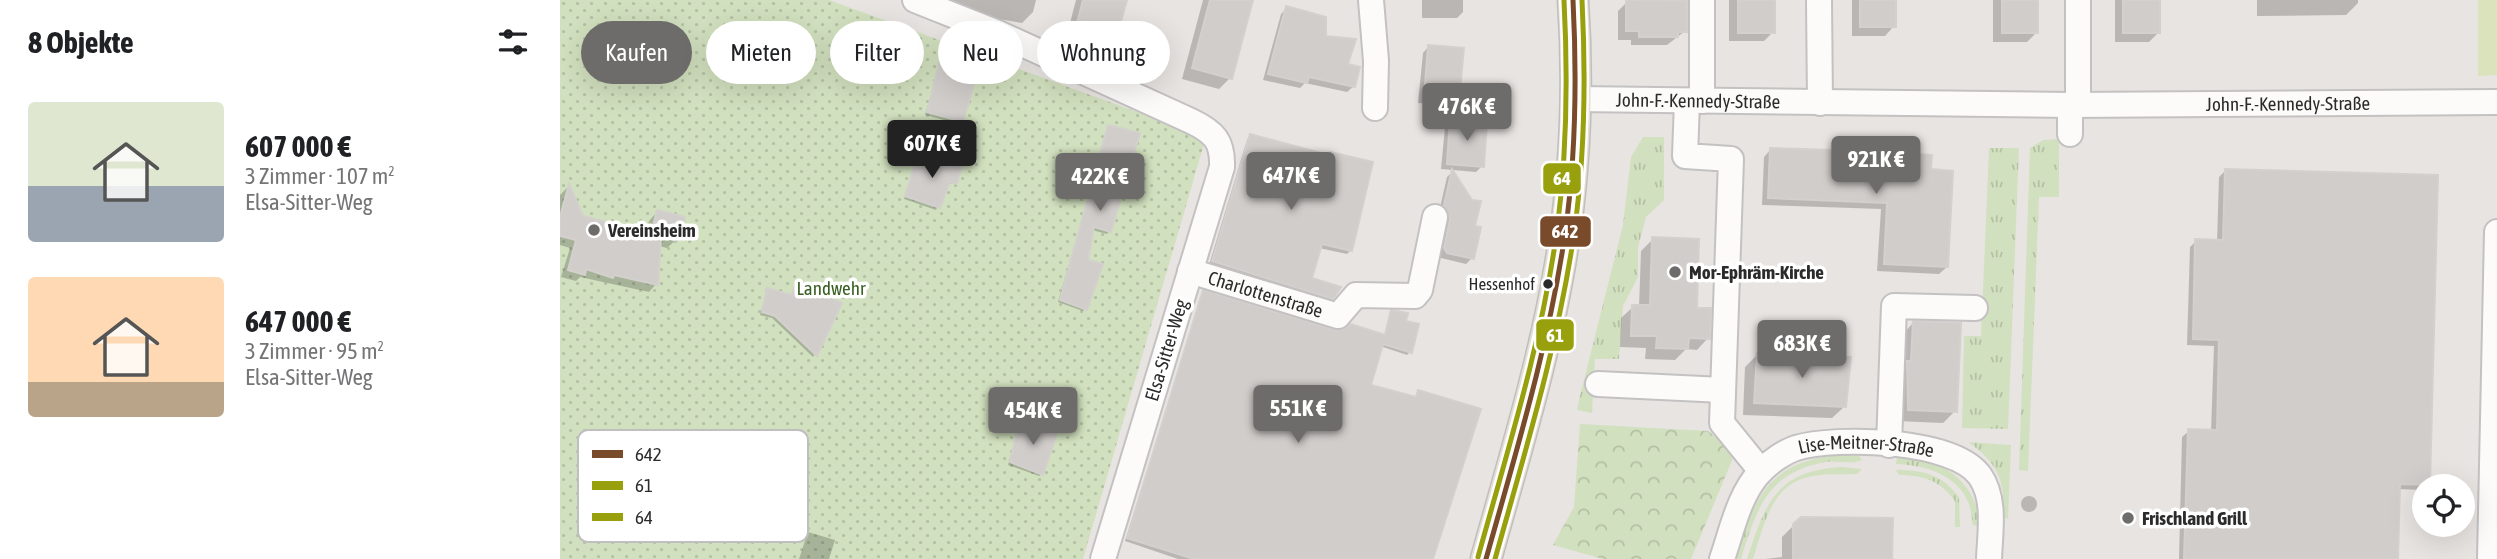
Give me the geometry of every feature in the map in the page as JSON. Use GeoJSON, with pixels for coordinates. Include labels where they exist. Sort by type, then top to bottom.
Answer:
{"type":"FeatureCollection","features":[{"type":"Feature","properties":{"kind":"main road"},"geometry":{"type":"LineString","coordinates":[[1486,559],[1545,339],[1560,268],[1576,99],[1573,0]]}},
{"type":"Feature","properties":{"kind":"street","name":"Elsa-Sitter-Weg"},"geometry":{"type":"LineString","coordinates":[[915,0],[998,33],[1191,121],[1205,128],[1219,141],[1223,150],[1222,167],[1103,559]]}},
{"type":"Feature","properties":{"kind":"street"},"geometry":{"type":"LineString","coordinates":[[1371,0],[1376,68],[1375,108]]}},
{"type":"Feature","properties":{"kind":"street"},"geometry":{"type":"LineString","coordinates":[[1702,0],[1694,101],[1685,156],[1731,159],[1722,424],[1761,471]]}},
{"type":"Feature","properties":{"kind":"street"},"geometry":{"type":"LineString","coordinates":[[1819,0],[1820,103]]}},
{"type":"Feature","properties":{"kind":"street"},"geometry":{"type":"LineString","coordinates":[[2070,134],[2074,105],[2078,0]]}},
{"type":"Feature","properties":{"kind":"street","name":"John-F.-Kennedy-Straße"},"geometry":{"type":"LineString","coordinates":[[1576,99],[2074,105],[2497,102]]}},
{"type":"Feature","properties":{"kind":"street","name":"Charlottenstraße"},"geometry":{"type":"LineString","coordinates":[[1190,271],[1338,316],[1356,295],[1415,296],[1420,290],[1435,217]]}},
{"type":"Feature","properties":{"kind":"street"},"geometry":{"type":"LineString","coordinates":[[2490,559],[2497,232]]}},
{"type":"Feature","properties":{"kind":"street"},"geometry":{"type":"LineString","coordinates":[[1889,445],[1894,306],[1975,309]]}},
{"type":"Feature","properties":{"kind":"street"},"geometry":{"type":"LineString","coordinates":[[1598,384],[1723,390]]}},
{"type":"Feature","properties":{"kind":"street","name":"Lise-Meitner-Straße"},"geometry":{"type":"LineString","coordinates":[[1722,559],[1745,494],[1761,471],[1795,449],[1814,444],[1931,447],[1971,466],[1987,491],[1991,510],[1989,559]]}},
{"type":"Feature","properties":{"kind":"green space","name":"Landwehr"},"geometry":{"type":"Polygon","coordinates":[[[560,0],[829,0],[887,21],[830,21],[830,84],[924,84],[924,35],[938,40],[938,84],[1023,84],[1023,70],[1037,76],[1037,84],[1060,84],[1206,137],[1083,559],[560,559],[560,0]]]}},
{"type":"Feature","properties":{"kind":"green space"},"geometry":{"type":"Polygon","coordinates":[[[2478,0],[2497,0],[2497,75],[2478,76],[2478,0]]]}},
{"type":"Feature","properties":{"kind":"green space"},"geometry":{"type":"Polygon","coordinates":[[[1643,137],[1664,137],[1664,200],[1646,217],[1638,247],[1638,277],[1623,306],[1619,359],[1595,359],[1592,413],[1577,410],[1623,225],[1631,157],[1643,137]]]}},
{"type":"Feature","properties":{"kind":"green space"},"geometry":{"type":"Polygon","coordinates":[[[2059,139],[2059,197],[2039,197],[2028,471],[2019,470],[2030,148],[2043,140],[2059,139]]]}},
{"type":"Feature","properties":{"kind":"green space"},"geometry":{"type":"Polygon","coordinates":[[[1989,148],[2019,148],[2008,429],[1962,428],[1964,336],[1981,336],[1989,148]]]}},
{"type":"Feature","properties":{"kind":"green space"},"geometry":{"type":"Polygon","coordinates":[[[1580,424],[1708,431],[1725,444],[1733,458],[1691,559],[1603,559],[1553,545],[1574,507],[1580,424]]]}},
{"type":"Feature","properties":{"kind":"green space"},"geometry":{"type":"Polygon","coordinates":[[[1968,442],[2011,445],[2008,519],[2003,517],[2003,492],[1998,473],[1986,457],[1968,442]]]}},
{"type":"Feature","properties":{"kind":"green space"},"geometry":{"type":"Polygon","coordinates":[[[1838,455],[1859,456],[1862,460],[1825,462],[1805,467],[1777,484],[1759,509],[1741,559],[1734,559],[1757,502],[1779,475],[1814,459],[1838,455]]]}},
{"type":"Feature","properties":{"kind":"green space"},"geometry":{"type":"Polygon","coordinates":[[[1897,457],[1928,461],[1954,475],[1972,497],[1978,511],[1980,528],[1972,524],[1966,497],[1958,486],[1936,472],[1896,464],[1897,457]]]}},
{"type":"Feature","properties":{"kind":"green space"},"geometry":{"type":"Polygon","coordinates":[[[1842,467],[1862,469],[1857,474],[1808,477],[1785,489],[1770,509],[1753,559],[1747,559],[1761,521],[1777,493],[1802,475],[1842,467]]]}},
{"type":"Feature","properties":{"kind":"green space"},"geometry":{"type":"Polygon","coordinates":[[[1896,470],[1923,472],[1946,483],[1959,497],[1960,527],[1955,527],[1955,501],[1944,488],[1924,478],[1899,475],[1896,470]]]}},
{"type":"Feature","properties":{"kind":"building"},"geometry":{"type":"Polygon","coordinates":[[[1083,0],[1127,0],[1121,21],[1078,21],[1083,0]]]}},
{"type":"Feature","properties":{"kind":"building"},"geometry":{"type":"Polygon","coordinates":[[[1210,0],[1253,0],[1232,79],[1192,68],[1210,0]]]}},
{"type":"Feature","properties":{"kind":"building"},"geometry":{"type":"Polygon","coordinates":[[[1626,0],[1687,1],[1687,32],[1678,32],[1678,37],[1639,37],[1639,31],[1626,31],[1626,0]]]}},
{"type":"Feature","properties":{"kind":"building"},"geometry":{"type":"Polygon","coordinates":[[[1738,0],[1775,0],[1775,33],[1738,33],[1738,0]]]}},
{"type":"Feature","properties":{"kind":"building"},"geometry":{"type":"Polygon","coordinates":[[[1860,0],[1896,0],[1896,27],[1860,27],[1860,0]]]}},
{"type":"Feature","properties":{"kind":"building"},"geometry":{"type":"Polygon","coordinates":[[[2002,0],[2038,0],[2038,33],[2002,33],[2002,0]]]}},
{"type":"Feature","properties":{"kind":"building"},"geometry":{"type":"Polygon","coordinates":[[[2123,0],[2160,0],[2160,33],[2123,33],[2123,0]]]}},
{"type":"Feature","properties":{"kind":"building"},"geometry":{"type":"Polygon","coordinates":[[[1286,6],[1326,17],[1326,36],[1356,39],[1348,64],[1360,67],[1355,87],[1309,77],[1307,83],[1268,74],[1286,6]]]}},
{"type":"Feature","properties":{"kind":"building"},"geometry":{"type":"Polygon","coordinates":[[[1428,45],[1464,48],[1459,100],[1424,97],[1428,45]]]}},
{"type":"Feature","properties":{"kind":"building"},"geometry":{"type":"Polygon","coordinates":[[[938,67],[938,84],[974,84],[963,122],[927,112],[938,67]]]}},
{"type":"Feature","properties":{"kind":"building"},"geometry":{"type":"Polygon","coordinates":[[[1450,119],[1487,122],[1484,167],[1447,164],[1450,119]]]}},
{"type":"Feature","properties":{"kind":"building"},"geometry":{"type":"Polygon","coordinates":[[[1108,125],[1140,133],[1111,232],[1094,227],[1088,260],[1103,264],[1087,310],[1060,300],[1108,125]]]}},
{"type":"Feature","properties":{"kind":"building"},"geometry":{"type":"Polygon","coordinates":[[[1250,134],[1328,155],[1330,152],[1373,162],[1352,251],[1322,244],[1312,278],[1341,287],[1333,299],[1212,261],[1250,134]]]}},
{"type":"Feature","properties":{"kind":"building"},"geometry":{"type":"Polygon","coordinates":[[[1770,148],[1863,151],[1862,159],[1898,160],[1899,153],[1932,155],[1931,169],[1953,171],[1948,267],[1884,264],[1887,203],[1768,198],[1770,148]]]}},
{"type":"Feature","properties":{"kind":"building"},"geometry":{"type":"Polygon","coordinates":[[[918,154],[943,164],[944,160],[962,165],[957,184],[950,182],[940,208],[905,196],[918,154]]]}},
{"type":"Feature","properties":{"kind":"building"},"geometry":{"type":"Polygon","coordinates":[[[1452,169],[1472,200],[1481,201],[1475,226],[1481,227],[1474,259],[1447,253],[1444,248],[1450,219],[1444,205],[1452,169]]]}},
{"type":"Feature","properties":{"kind":"building"},"geometry":{"type":"Polygon","coordinates":[[[2225,169],[2438,175],[2430,474],[2412,474],[2412,484],[2400,484],[2398,559],[2184,559],[2188,429],[2217,430],[2219,340],[2193,339],[2195,239],[2223,240],[2225,169]]]}},
{"type":"Feature","properties":{"kind":"building"},"geometry":{"type":"Polygon","coordinates":[[[569,184],[583,216],[661,237],[658,285],[614,275],[613,278],[586,269],[585,275],[568,270],[576,240],[560,236],[560,217],[569,184]]]}},
{"type":"Feature","properties":{"kind":"building"},"geometry":{"type":"Polygon","coordinates":[[[657,210],[685,217],[677,241],[651,233],[657,210]]]}},
{"type":"Feature","properties":{"kind":"building","name":"Mor-Ephräm-Kirche"},"geometry":{"type":"Polygon","coordinates":[[[1652,237],[1699,239],[1697,308],[1711,308],[1710,339],[1689,338],[1688,349],[1656,348],[1657,336],[1631,336],[1632,305],[1650,305],[1652,237]]]}},
{"type":"Feature","properties":{"kind":"building"},"geometry":{"type":"Polygon","coordinates":[[[796,283],[842,303],[817,356],[775,316],[762,312],[767,288],[792,295],[796,283]]]}},
{"type":"Feature","properties":{"kind":"building"},"geometry":{"type":"Polygon","coordinates":[[[1203,290],[1334,330],[1343,330],[1351,324],[1385,335],[1391,310],[1408,313],[1406,321],[1419,324],[1412,353],[1383,344],[1371,385],[1416,397],[1418,390],[1481,409],[1433,559],[1194,559],[1127,538],[1203,290]]]}},
{"type":"Feature","properties":{"kind":"building"},"geometry":{"type":"Polygon","coordinates":[[[1913,321],[1961,323],[1957,412],[1908,410],[1907,361],[1911,361],[1913,321]]]}},
{"type":"Feature","properties":{"kind":"building"},"geometry":{"type":"Polygon","coordinates":[[[1757,353],[1851,357],[1846,407],[1754,403],[1757,353]]]}},
{"type":"Feature","properties":{"kind":"building"},"geometry":{"type":"Polygon","coordinates":[[[1019,421],[1057,433],[1043,475],[1010,462],[1019,421]]]}},
{"type":"Feature","properties":{"kind":"building"},"geometry":{"type":"Polygon","coordinates":[[[1801,517],[1893,518],[1892,559],[1793,559],[1793,524],[1801,517]]]}},
{"type":"Feature","properties":{"kind":"transit line","name":"64"},"geometry":{"type":"LineString","coordinates":[[1478,557],[1533,354],[1551,271],[1563,173],[1566,115],[1564,0]]}},
{"type":"Feature","properties":{"kind":"transit line","name":"642"},"geometry":{"type":"LineString","coordinates":[[1486,559],[1541,357],[1565,234],[1575,117],[1573,0]]}},
{"type":"Feature","properties":{"kind":"transit line","name":"61"},"geometry":{"type":"LineString","coordinates":[[1495,559],[1550,357],[1574,234],[1584,117],[1582,0]]}},
{"type":"Feature","properties":{"kind":"place","name":"Vereinsheim"},"geometry":{"type":"Point","coordinates":[594,230]}},
{"type":"Feature","properties":{"kind":"place","name":"Mor-Ephräm-Kirche"},"geometry":{"type":"Point","coordinates":[1675,272]}},
{"type":"Feature","properties":{"kind":"place","name":"Hessenhof"},"geometry":{"type":"Point","coordinates":[1548,284]}},
{"type":"Feature","properties":{"kind":"place","name":"Frischland Grill"},"geometry":{"type":"Point","coordinates":[2128,518]}}]}
